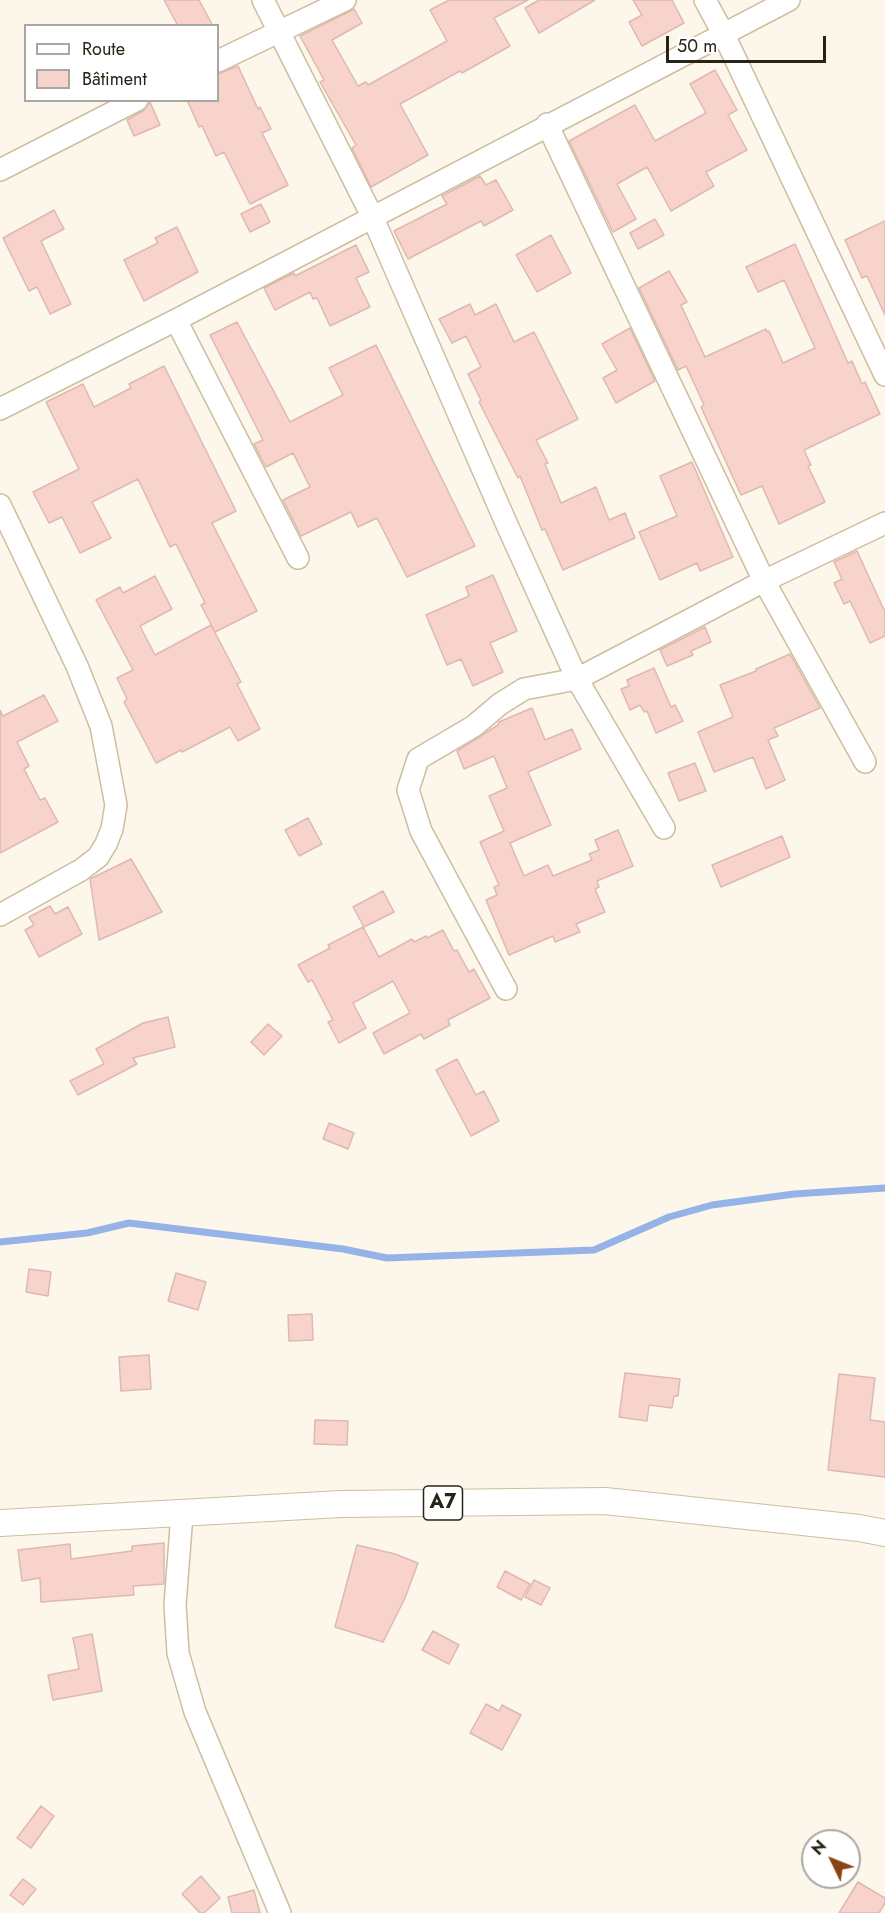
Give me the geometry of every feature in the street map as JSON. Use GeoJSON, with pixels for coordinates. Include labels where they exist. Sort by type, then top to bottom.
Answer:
{"type":"FeatureCollection","features":[{"type":"Feature","properties":{"kind":"main road","name":"A7"},"geometry":{"type":"LineString","coordinates":[[0,1523],[341,1504],[605,1501],[859,1528],[885,1533]]}},
{"type":"Feature","properties":{"kind":"street"},"geometry":{"type":"LineString","coordinates":[[263,0],[372,216],[577,679],[664,828]]}},
{"type":"Feature","properties":{"kind":"street"},"geometry":{"type":"LineString","coordinates":[[219,61],[345,0]]}},
{"type":"Feature","properties":{"kind":"street"},"geometry":{"type":"LineString","coordinates":[[705,0],[724,34],[885,375]]}},
{"type":"Feature","properties":{"kind":"street"},"geometry":{"type":"LineString","coordinates":[[0,409],[176,320],[547,124],[789,0]]}},
{"type":"Feature","properties":{"kind":"street"},"geometry":{"type":"LineString","coordinates":[[0,170],[133,102]]}},
{"type":"Feature","properties":{"kind":"street"},"geometry":{"type":"LineString","coordinates":[[547,124],[764,581],[865,762]]}},
{"type":"Feature","properties":{"kind":"street"},"geometry":{"type":"LineString","coordinates":[[176,320],[298,558]]}},
{"type":"Feature","properties":{"kind":"street"},"geometry":{"type":"LineString","coordinates":[[0,505],[77,666],[101,726],[116,805],[112,829],[98,857],[81,870],[0,915]]}},
{"type":"Feature","properties":{"kind":"street"},"geometry":{"type":"LineString","coordinates":[[506,989],[421,831],[408,790],[418,759],[474,726],[500,704],[524,689],[577,679],[764,581],[885,523]]}},
{"type":"Feature","properties":{"kind":"street"},"geometry":{"type":"LineString","coordinates":[[182,1514],[175,1605],[178,1653],[195,1712],[280,1913]]}},
{"type":"Feature","properties":{"kind":"building"},"geometry":{"type":"Polygon","coordinates":[[[164,0],[199,0],[212,24],[177,24],[164,0]]]}},
{"type":"Feature","properties":{"kind":"building"},"geometry":{"type":"Polygon","coordinates":[[[449,0],[528,0],[494,18],[510,46],[400,104],[428,155],[371,187],[352,148],[356,145],[320,82],[324,80],[300,36],[354,9],[362,23],[332,40],[358,86],[366,82],[368,85],[447,41],[430,10],[449,0]]]}},
{"type":"Feature","properties":{"kind":"building"},"geometry":{"type":"Polygon","coordinates":[[[539,0],[595,0],[539,33],[525,8],[539,0]]]}},
{"type":"Feature","properties":{"kind":"building"},"geometry":{"type":"Polygon","coordinates":[[[633,0],[672,0],[684,23],[642,46],[629,22],[642,15],[633,0]]]}},
{"type":"Feature","properties":{"kind":"building"},"geometry":{"type":"Polygon","coordinates":[[[238,66],[258,109],[260,107],[271,129],[262,133],[288,185],[250,204],[224,152],[216,156],[188,102],[219,102],[219,74],[238,66]]]}},
{"type":"Feature","properties":{"kind":"building"},"geometry":{"type":"Polygon","coordinates":[[[715,70],[737,110],[728,115],[747,150],[706,172],[714,186],[671,211],[647,167],[617,184],[636,219],[613,232],[569,141],[635,105],[655,141],[706,113],[690,84],[715,70]]]}},
{"type":"Feature","properties":{"kind":"building"},"geometry":{"type":"Polygon","coordinates":[[[150,102],[160,125],[134,136],[127,120],[143,111],[150,102]]]}},
{"type":"Feature","properties":{"kind":"building"},"geometry":{"type":"Polygon","coordinates":[[[480,176],[486,185],[496,180],[513,210],[484,226],[481,221],[408,259],[394,231],[447,204],[442,196],[480,176]]]}},
{"type":"Feature","properties":{"kind":"building"},"geometry":{"type":"Polygon","coordinates":[[[261,204],[270,222],[250,232],[241,214],[261,204]]]}},
{"type":"Feature","properties":{"kind":"building"},"geometry":{"type":"Polygon","coordinates":[[[54,210],[64,229],[41,241],[71,304],[50,314],[37,287],[29,291],[3,238],[54,210]]]}},
{"type":"Feature","properties":{"kind":"building"},"geometry":{"type":"Polygon","coordinates":[[[655,219],[664,235],[638,249],[630,233],[655,219]]]}},
{"type":"Feature","properties":{"kind":"building"},"geometry":{"type":"Polygon","coordinates":[[[885,221],[885,315],[867,276],[862,278],[845,240],[885,221]]]}},
{"type":"Feature","properties":{"kind":"building"},"geometry":{"type":"Polygon","coordinates":[[[177,227],[198,272],[144,301],[124,260],[158,243],[155,238],[177,227]]]}},
{"type":"Feature","properties":{"kind":"building"},"geometry":{"type":"Polygon","coordinates":[[[551,235],[571,273],[537,292],[516,255],[551,235]]]}},
{"type":"Feature","properties":{"kind":"building"},"geometry":{"type":"Polygon","coordinates":[[[795,244],[848,363],[852,361],[862,384],[865,382],[880,414],[804,450],[811,465],[808,466],[825,502],[779,524],[762,486],[741,495],[701,407],[704,405],[686,366],[678,370],[639,288],[669,271],[687,302],[681,305],[705,357],[766,329],[783,363],[815,348],[784,280],[758,292],[746,267],[795,244]]]}},
{"type":"Feature","properties":{"kind":"building"},"geometry":{"type":"Polygon","coordinates":[[[356,245],[369,272],[356,278],[370,307],[330,326],[317,298],[313,299],[310,292],[275,310],[264,288],[294,273],[295,276],[356,245]]]}},
{"type":"Feature","properties":{"kind":"building"},"geometry":{"type":"Polygon","coordinates":[[[470,304],[475,315],[496,304],[514,342],[534,332],[578,419],[536,440],[548,463],[545,464],[561,503],[596,487],[609,520],[625,513],[635,538],[563,570],[545,529],[542,530],[520,476],[518,478],[479,402],[481,400],[468,374],[481,367],[466,336],[452,343],[439,319],[470,304]]]}},
{"type":"Feature","properties":{"kind":"building"},"geometry":{"type":"Polygon","coordinates":[[[237,322],[290,422],[343,395],[329,368],[376,345],[475,546],[407,577],[377,518],[358,527],[351,512],[301,536],[283,500],[310,487],[293,453],[266,467],[254,444],[263,440],[210,335],[237,322]]]}},
{"type":"Feature","properties":{"kind":"building"},"geometry":{"type":"Polygon","coordinates":[[[630,328],[655,381],[616,403],[603,378],[617,370],[602,344],[630,328]]]}},
{"type":"Feature","properties":{"kind":"building"},"geometry":{"type":"Polygon","coordinates":[[[164,366],[236,511],[212,523],[257,611],[215,632],[201,605],[205,603],[176,544],[170,547],[138,479],[92,502],[111,538],[80,553],[62,517],[49,523],[33,492],[79,469],[46,402],[83,384],[94,407],[131,388],[129,384],[164,366]]]}},
{"type":"Feature","properties":{"kind":"building"},"geometry":{"type":"Polygon","coordinates":[[[692,462],[733,557],[700,571],[697,563],[660,580],[639,532],[677,516],[660,476],[692,462]]]}},
{"type":"Feature","properties":{"kind":"building"},"geometry":{"type":"Polygon","coordinates":[[[857,551],[885,612],[885,636],[870,643],[850,601],[844,604],[834,583],[842,579],[834,562],[857,551]]]}},
{"type":"Feature","properties":{"kind":"building"},"geometry":{"type":"Polygon","coordinates":[[[493,575],[517,631],[490,643],[503,672],[473,686],[461,659],[447,665],[426,615],[469,596],[466,587],[493,575]]]}},
{"type":"Feature","properties":{"kind":"building"},"geometry":{"type":"Polygon","coordinates":[[[155,576],[172,609],[140,626],[155,655],[211,625],[241,682],[237,684],[260,729],[238,741],[230,727],[156,763],[124,702],[127,699],[117,678],[133,670],[96,600],[120,587],[123,593],[155,576]]]}},
{"type":"Feature","properties":{"kind":"building"},"geometry":{"type":"Polygon","coordinates":[[[705,627],[711,642],[691,651],[693,655],[667,666],[660,650],[705,627]]]}},
{"type":"Feature","properties":{"kind":"building"},"geometry":{"type":"Polygon","coordinates":[[[790,654],[820,708],[774,728],[778,736],[768,740],[785,780],[766,789],[753,757],[714,772],[698,732],[733,717],[720,685],[790,654]]]}},
{"type":"Feature","properties":{"kind":"building"},"geometry":{"type":"Polygon","coordinates":[[[654,668],[671,707],[675,705],[683,721],[656,733],[647,711],[644,712],[640,705],[630,710],[621,689],[629,686],[627,680],[654,668]]]}},
{"type":"Feature","properties":{"kind":"building"},"geometry":{"type":"Polygon","coordinates":[[[44,695],[58,721],[17,742],[29,766],[24,769],[40,800],[45,798],[58,822],[0,853],[0,710],[3,716],[44,695]]]}},
{"type":"Feature","properties":{"kind":"building"},"geometry":{"type":"Polygon","coordinates":[[[532,708],[545,740],[572,729],[581,749],[528,772],[551,825],[510,843],[524,876],[548,865],[553,876],[592,860],[589,854],[599,850],[595,840],[618,830],[633,866],[597,881],[599,887],[595,889],[605,912],[576,924],[580,932],[555,942],[553,936],[509,955],[486,900],[497,895],[494,887],[499,885],[480,842],[504,831],[489,796],[507,788],[494,756],[464,769],[457,751],[498,725],[499,722],[532,708]]]}},
{"type":"Feature","properties":{"kind":"building"},"geometry":{"type":"Polygon","coordinates":[[[695,763],[706,791],[679,801],[668,773],[695,763]]]}},
{"type":"Feature","properties":{"kind":"building"},"geometry":{"type":"Polygon","coordinates":[[[308,818],[322,844],[299,856],[285,830],[308,818]]]}},
{"type":"Feature","properties":{"kind":"building"},"geometry":{"type":"Polygon","coordinates":[[[782,836],[790,857],[721,887],[712,865],[782,836]]]}},
{"type":"Feature","properties":{"kind":"building"},"geometry":{"type":"Polygon","coordinates":[[[131,859],[162,912],[99,940],[90,879],[131,859]]]}},
{"type":"Feature","properties":{"kind":"building"},"geometry":{"type":"Polygon","coordinates":[[[383,891],[394,912],[364,927],[353,907],[383,891]]]}},
{"type":"Feature","properties":{"kind":"building"},"geometry":{"type":"Polygon","coordinates":[[[50,906],[55,914],[68,907],[82,934],[39,957],[25,930],[34,925],[29,917],[50,906]]]}},
{"type":"Feature","properties":{"kind":"building"},"geometry":{"type":"Polygon","coordinates":[[[363,927],[379,957],[412,939],[414,942],[443,930],[469,972],[474,969],[490,998],[448,1020],[450,1025],[424,1039],[421,1034],[384,1054],[373,1033],[410,1013],[393,981],[353,1003],[366,1028],[339,1043],[328,1022],[333,1020],[312,980],[308,982],[298,965],[330,948],[328,945],[363,927]]]}},
{"type":"Feature","properties":{"kind":"building"},"geometry":{"type":"Polygon","coordinates":[[[168,1017],[175,1047],[133,1058],[137,1064],[78,1095],[70,1081],[104,1064],[96,1049],[143,1023],[168,1017]]]}},
{"type":"Feature","properties":{"kind":"building"},"geometry":{"type":"Polygon","coordinates":[[[268,1024],[282,1036],[264,1055],[251,1042],[268,1024]]]}},
{"type":"Feature","properties":{"kind":"building"},"geometry":{"type":"Polygon","coordinates":[[[457,1059],[476,1095],[484,1091],[499,1121],[471,1136],[436,1070],[457,1059]]]}},
{"type":"Feature","properties":{"kind":"building"},"geometry":{"type":"Polygon","coordinates":[[[329,1123],[354,1133],[348,1149],[323,1139],[329,1123]]]}},
{"type":"Feature","properties":{"kind":"building"},"geometry":{"type":"Polygon","coordinates":[[[29,1269],[51,1272],[48,1296],[26,1292],[29,1269]]]}},
{"type":"Feature","properties":{"kind":"building"},"geometry":{"type":"Polygon","coordinates":[[[176,1273],[206,1282],[198,1310],[168,1301],[176,1273]]]}},
{"type":"Feature","properties":{"kind":"building"},"geometry":{"type":"Polygon","coordinates":[[[312,1314],[313,1340],[289,1341],[288,1315],[312,1314]]]}},
{"type":"Feature","properties":{"kind":"building"},"geometry":{"type":"Polygon","coordinates":[[[149,1355],[151,1389],[121,1391],[119,1357],[149,1355]]]}},
{"type":"Feature","properties":{"kind":"building"},"geometry":{"type":"Polygon","coordinates":[[[625,1373],[680,1379],[678,1396],[674,1396],[672,1408],[649,1405],[647,1421],[619,1417],[625,1373]]]}},
{"type":"Feature","properties":{"kind":"building"},"geometry":{"type":"Polygon","coordinates":[[[839,1374],[875,1378],[870,1420],[885,1422],[885,1477],[828,1470],[839,1374]]]}},
{"type":"Feature","properties":{"kind":"building"},"geometry":{"type":"Polygon","coordinates":[[[315,1420],[348,1421],[347,1445],[314,1444],[315,1420]]]}},
{"type":"Feature","properties":{"kind":"building"},"geometry":{"type":"Polygon","coordinates":[[[164,1543],[164,1584],[133,1586],[134,1595],[41,1602],[40,1578],[22,1581],[18,1550],[70,1544],[71,1559],[132,1551],[132,1546],[164,1543]]]}},
{"type":"Feature","properties":{"kind":"building"},"geometry":{"type":"Polygon","coordinates":[[[357,1545],[395,1554],[418,1563],[405,1598],[383,1642],[335,1627],[357,1545]]]}},
{"type":"Feature","properties":{"kind":"building"},"geometry":{"type":"Polygon","coordinates":[[[505,1571],[530,1584],[521,1600],[497,1587],[505,1571]]]}},
{"type":"Feature","properties":{"kind":"building"},"geometry":{"type":"Polygon","coordinates":[[[534,1580],[550,1588],[541,1605],[525,1597],[534,1580]]]}},
{"type":"Feature","properties":{"kind":"building"},"geometry":{"type":"Polygon","coordinates":[[[433,1631],[459,1645],[449,1664],[422,1650],[433,1631]]]}},
{"type":"Feature","properties":{"kind":"building"},"geometry":{"type":"Polygon","coordinates":[[[92,1634],[102,1691],[53,1700],[48,1675],[79,1669],[73,1638],[92,1634]]]}},
{"type":"Feature","properties":{"kind":"building"},"geometry":{"type":"Polygon","coordinates":[[[486,1704],[499,1711],[502,1705],[521,1715],[502,1750],[470,1733],[486,1704]]]}},
{"type":"Feature","properties":{"kind":"building"},"geometry":{"type":"Polygon","coordinates":[[[41,1806],[54,1816],[31,1848],[17,1838],[41,1806]]]}},
{"type":"Feature","properties":{"kind":"building"},"geometry":{"type":"Polygon","coordinates":[[[201,1876],[220,1898],[204,1913],[200,1913],[182,1894],[201,1876]]]}},
{"type":"Feature","properties":{"kind":"building"},"geometry":{"type":"Polygon","coordinates":[[[23,1879],[36,1889],[23,1905],[10,1895],[23,1879]]]}},
{"type":"Feature","properties":{"kind":"building"},"geometry":{"type":"Polygon","coordinates":[[[861,1884],[885,1898],[885,1903],[879,1913],[839,1913],[854,1889],[861,1889],[861,1884]]]}},
{"type":"Feature","properties":{"kind":"building"},"geometry":{"type":"Polygon","coordinates":[[[254,1890],[260,1913],[232,1913],[228,1897],[254,1890]]]}},
{"type":"Feature","properties":{"kind":"waterway"},"geometry":{"type":"LineString","coordinates":[[0,1242],[87,1233],[129,1223],[343,1249],[387,1258],[594,1250],[669,1217],[712,1205],[794,1194],[885,1188]]}}]}
